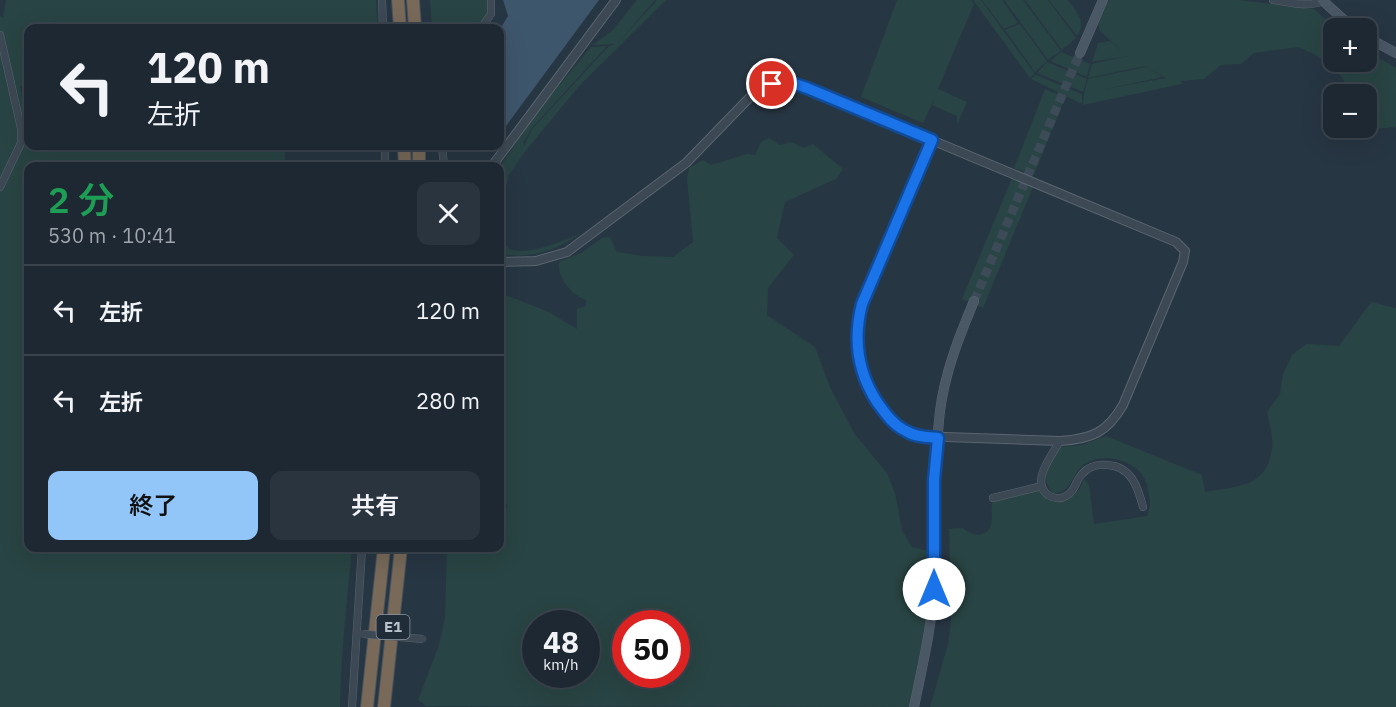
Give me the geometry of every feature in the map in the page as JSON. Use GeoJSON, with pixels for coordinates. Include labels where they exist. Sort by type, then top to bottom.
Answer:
{"type":"FeatureCollection","features":[{"type":"Feature","properties":{"kind":"highway"},"geometry":{"type":"LineString","coordinates":[[398,0],[400,24]]}},
{"type":"Feature","properties":{"kind":"highway"},"geometry":{"type":"LineString","coordinates":[[413,0],[415,24]]}},
{"type":"Feature","properties":{"kind":"highway","name":"E1"},"geometry":{"type":"LineString","coordinates":[[367,707],[384,552]]}},
{"type":"Feature","properties":{"kind":"highway","name":"E1"},"geometry":{"type":"LineString","coordinates":[[384,707],[401,552]]}},
{"type":"Feature","properties":{"kind":"main road"},"geometry":{"type":"LineString","coordinates":[[1080,53],[1103,0]]}},
{"type":"Feature","properties":{"kind":"main road"},"geometry":{"type":"LineString","coordinates":[[1322,1],[1342,18]]}},
{"type":"Feature","properties":{"kind":"main road"},"geometry":{"type":"LineString","coordinates":[[1377,42],[1394,50]]}},
{"type":"Feature","properties":{"kind":"main road"},"geometry":{"type":"LineString","coordinates":[[914,707],[929,637],[934,589],[934,480],[940,410],[954,350],[974,301]]}},
{"type":"Feature","properties":{"kind":"street"},"geometry":{"type":"LineString","coordinates":[[382,0],[383,24]]}},
{"type":"Feature","properties":{"kind":"street"},"geometry":{"type":"LineString","coordinates":[[484,24],[492,14],[491,0]]}},
{"type":"Feature","properties":{"kind":"street"},"geometry":{"type":"LineString","coordinates":[[504,150],[616,0]]}},
{"type":"Feature","properties":{"kind":"street"},"geometry":{"type":"LineString","coordinates":[[1273,0],[1307,4],[1322,1]]}},
{"type":"Feature","properties":{"kind":"street"},"geometry":{"type":"LineString","coordinates":[[0,35],[21,128],[21,143],[0,187]]}},
{"type":"Feature","properties":{"kind":"street"},"geometry":{"type":"LineString","coordinates":[[504,262],[536,261],[567,252],[686,163],[754,92],[772,84],[795,84],[807,88],[932,140],[1176,242],[1185,251],[1183,262],[1123,405],[1108,425],[1091,436],[1060,441],[917,436],[906,432],[888,418],[867,384],[861,370],[857,345],[858,317],[932,140]]}},
{"type":"Feature","properties":{"kind":"street"},"geometry":{"type":"LineString","coordinates":[[1060,441],[1041,478],[1042,486],[1047,494],[1054,498],[1064,497],[1073,491],[1081,475],[1091,466],[1117,465],[1127,472],[1135,483],[1143,507]]}},
{"type":"Feature","properties":{"kind":"street"},"geometry":{"type":"LineString","coordinates":[[993,498],[1042,486]]}},
{"type":"Feature","properties":{"kind":"street"},"geometry":{"type":"LineString","coordinates":[[352,707],[359,633],[362,552]]}},
{"type":"Feature","properties":{"kind":"street"},"geometry":{"type":"LineString","coordinates":[[359,633],[423,639]]}},
{"type":"Feature","properties":{"kind":"green space"},"geometry":{"type":"Polygon","coordinates":[[[6,0],[376,0],[378,24],[24,24],[24,86],[20,86],[24,105],[24,150],[285,150],[285,160],[282,162],[24,162],[24,552],[352,552],[340,707],[0,707],[0,16],[3,18],[6,0]]]}},
{"type":"Feature","properties":{"kind":"green space"},"geometry":{"type":"Polygon","coordinates":[[[430,0],[487,0],[488,14],[480,24],[432,24],[430,0]]]}},
{"type":"Feature","properties":{"kind":"green space"},"geometry":{"type":"Polygon","coordinates":[[[637,0],[655,0],[617,44],[657,0],[666,0],[579,86],[523,154],[509,175],[504,195],[503,162],[532,118],[591,47],[607,46],[531,129],[524,142],[523,137],[524,146],[532,129],[609,46],[616,44],[592,45],[611,32],[637,0]]]}},
{"type":"Feature","properties":{"kind":"green space"},"geometry":{"type":"Polygon","coordinates":[[[897,0],[971,0],[974,4],[938,89],[967,102],[957,125],[957,116],[932,105],[938,91],[923,123],[861,97],[897,0]]]}},
{"type":"Feature","properties":{"kind":"green space"},"geometry":{"type":"Polygon","coordinates":[[[973,0],[981,0],[1035,74],[1030,78],[973,0]]]}},
{"type":"Feature","properties":{"kind":"green space"},"geometry":{"type":"Polygon","coordinates":[[[982,0],[1002,0],[1018,23],[1004,29],[982,0]]]}},
{"type":"Feature","properties":{"kind":"green space"},"geometry":{"type":"Polygon","coordinates":[[[1004,0],[1023,0],[1061,51],[1048,60],[1004,0]]]}},
{"type":"Feature","properties":{"kind":"green space"},"geometry":{"type":"Polygon","coordinates":[[[1025,0],[1048,0],[1076,38],[1062,50],[1025,0]]]}},
{"type":"Feature","properties":{"kind":"green space"},"geometry":{"type":"Polygon","coordinates":[[[1049,0],[1068,0],[1081,22],[1077,36],[1049,0]]]}},
{"type":"Feature","properties":{"kind":"green space"},"geometry":{"type":"Polygon","coordinates":[[[1109,0],[1238,0],[1314,9],[1324,18],[1323,60],[1298,47],[1254,53],[1241,64],[1221,65],[1204,79],[1181,81],[1182,84],[1083,105],[1088,79],[1146,67],[1163,77],[1105,89],[1166,78],[1145,66],[1088,78],[1092,64],[1128,56],[1092,62],[1098,43],[1110,41],[1122,51],[1100,31],[1098,24],[1109,0]]]}},
{"type":"Feature","properties":{"kind":"green space"},"geometry":{"type":"Polygon","coordinates":[[[1020,24],[1047,61],[1035,72],[1005,30],[1020,24]]]}},
{"type":"Feature","properties":{"kind":"green space"},"geometry":{"type":"Polygon","coordinates":[[[1061,52],[1090,64],[1087,77],[1050,61],[1061,52]]]}},
{"type":"Feature","properties":{"kind":"green space"},"geometry":{"type":"Polygon","coordinates":[[[1377,57],[1396,68],[1396,127],[1377,129],[1377,84],[1345,84],[1337,72],[1377,72],[1377,57]]]}},
{"type":"Feature","properties":{"kind":"green space"},"geometry":{"type":"Polygon","coordinates":[[[1047,62],[1087,79],[1083,92],[1037,73],[1047,62]]]}},
{"type":"Feature","properties":{"kind":"green space"},"geometry":{"type":"Polygon","coordinates":[[[1036,75],[1082,94],[1082,104],[1031,79],[1036,75]]]}},
{"type":"Feature","properties":{"kind":"green space"},"geometry":{"type":"Polygon","coordinates":[[[1045,89],[1065,97],[1034,175],[1014,168],[1045,89]]]}},
{"type":"Feature","properties":{"kind":"green space"},"geometry":{"type":"Polygon","coordinates":[[[769,138],[780,145],[791,142],[804,148],[813,144],[843,169],[836,179],[785,202],[777,238],[794,255],[768,288],[767,315],[815,347],[830,387],[854,433],[887,473],[895,493],[902,530],[912,547],[932,552],[934,635],[918,707],[426,706],[418,700],[439,645],[445,617],[447,552],[504,552],[504,508],[507,508],[504,493],[504,295],[549,312],[577,329],[577,309],[586,306],[586,300],[566,285],[560,274],[559,262],[581,253],[602,238],[610,237],[617,252],[673,257],[693,242],[687,179],[689,168],[703,160],[711,165],[747,154],[755,155],[761,142],[769,138]]]}},
{"type":"Feature","properties":{"kind":"green space"},"geometry":{"type":"Polygon","coordinates":[[[1012,178],[1033,187],[983,308],[962,299],[1012,178]]]}},
{"type":"Feature","properties":{"kind":"green space"},"geometry":{"type":"Polygon","coordinates":[[[581,233],[543,252],[504,255],[504,243],[511,249],[531,250],[581,233]]]}},
{"type":"Feature","properties":{"kind":"green space"},"geometry":{"type":"Polygon","coordinates":[[[1371,302],[1396,308],[1396,707],[930,707],[948,644],[951,622],[949,529],[963,528],[971,533],[983,534],[991,524],[993,499],[1040,490],[1047,499],[1062,501],[1077,492],[1084,479],[1089,485],[1094,524],[1147,516],[1150,500],[1144,477],[1132,465],[1124,461],[1106,458],[1090,461],[1079,469],[1070,484],[1061,492],[1054,494],[1049,488],[1046,482],[1047,470],[1060,447],[1082,445],[1106,436],[1202,475],[1205,492],[1248,483],[1264,471],[1269,462],[1272,440],[1267,412],[1280,394],[1283,374],[1292,355],[1306,344],[1339,346],[1371,302]]]}},
{"type":"Feature","properties":{"kind":"water"},"geometry":{"type":"Polygon","coordinates":[[[503,0],[599,0],[504,129],[503,24],[508,16],[503,0]]]}},
{"type":"Feature","properties":{"kind":"tunnel"},"geometry":{"type":"LineString","coordinates":[[974,301],[1080,53]]}},
{"type":"Feature","properties":{"kind":"route"},"geometry":{"type":"LineString","coordinates":[[772,84],[795,84],[807,88],[932,140],[862,304],[858,317],[857,345],[861,370],[874,397],[888,418],[906,432],[917,436],[938,438],[934,480],[934,589]]}}]}
